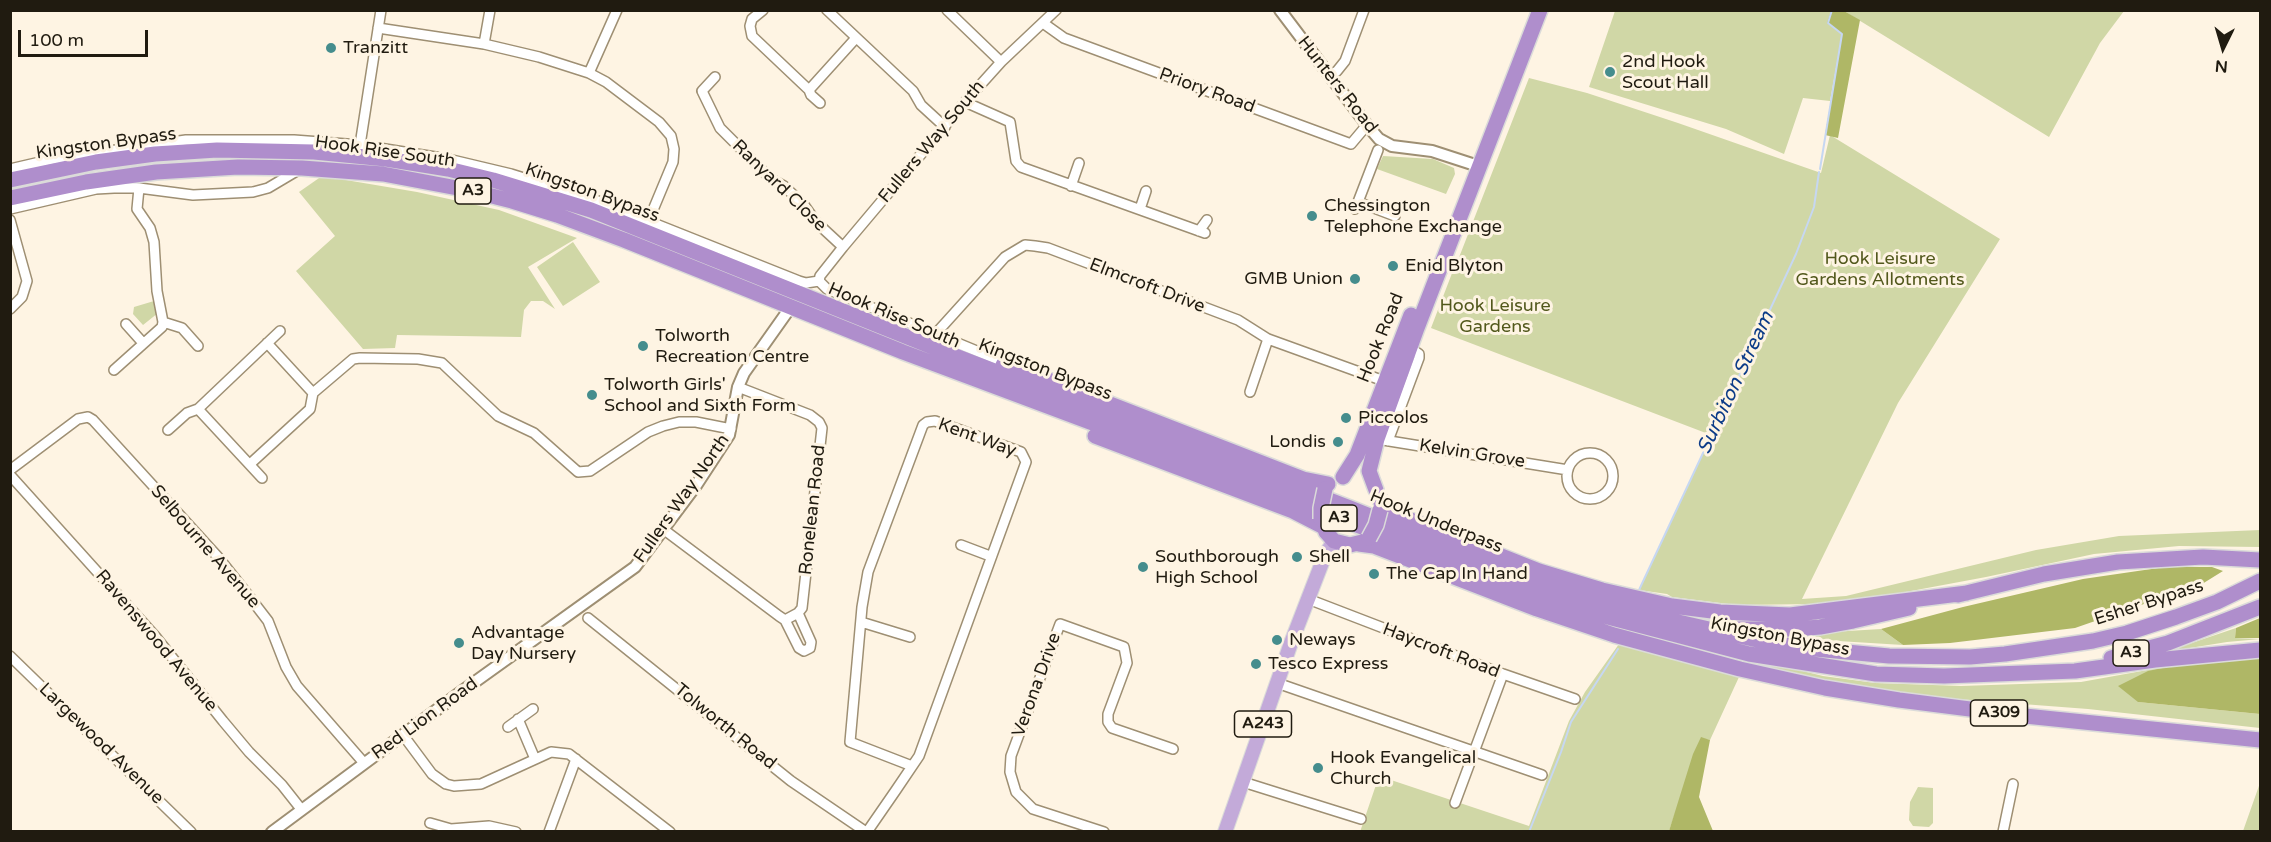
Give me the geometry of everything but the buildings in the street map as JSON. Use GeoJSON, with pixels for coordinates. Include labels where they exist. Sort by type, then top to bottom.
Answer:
{"type":"FeatureCollection","features":[{"type":"Feature","properties":{"kind":"highway","name":"Hook Road"},"geometry":{"type":"LineString","coordinates":[[1343,477],[1357,456],[1390,384],[1530,10]]}},
{"type":"Feature","properties":{"kind":"highway","name":"Hook Road"},"geometry":{"type":"LineString","coordinates":[[1390,384],[1410,348],[1540,10]]}},
{"type":"Feature","properties":{"kind":"highway","name":"Kingston Bypass"},"geometry":{"type":"LineString","coordinates":[[10,180],[96,162],[155,154],[217,150],[314,152],[397,160],[448,169],[493,180],[591,210],[1131,424]]}},
{"type":"Feature","properties":{"kind":"highway","name":"Kingston Bypass"},"geometry":{"type":"LineString","coordinates":[[10,198],[86,182],[156,172],[238,167],[302,168],[383,174],[468,190],[557,215],[624,240],[790,308],[1115,433]]}},
{"type":"Feature","properties":{"kind":"highway"},"geometry":{"type":"LineString","coordinates":[[872,322],[1043,378],[1326,487]]}},
{"type":"Feature","properties":{"kind":"highway"},"geometry":{"type":"LineString","coordinates":[[910,355],[1154,460],[1322,523]]}},
{"type":"Feature","properties":{"kind":"highway"},"geometry":{"type":"LineString","coordinates":[[1390,384],[1382,440],[1369,471],[1379,500],[1376,525],[1364,541],[1350,545],[1334,541],[1329,537],[1322,523],[1321,508],[1326,487],[1343,477],[1368,482],[1379,500],[1408,519],[1539,571],[1602,590],[1672,606],[1720,612],[1790,615],[1967,593]]}},
{"type":"Feature","properties":{"kind":"highway","name":"Hook Underpass"},"geometry":{"type":"LineString","coordinates":[[1131,424],[1519,576],[1626,610],[1697,627]]}},
{"type":"Feature","properties":{"kind":"highway","name":"Hook Underpass"},"geometry":{"type":"LineString","coordinates":[[1115,433],[1178,455],[1518,588],[1563,602]]}},
{"type":"Feature","properties":{"kind":"highway","name":"A309"},"geometry":{"type":"LineString","coordinates":[[1364,541],[1517,602],[1614,635],[1740,669],[1825,688],[2025,716],[2260,740]]}},
{"type":"Feature","properties":{"kind":"highway"},"geometry":{"type":"LineString","coordinates":[[1697,627],[1795,629],[1820,627],[1889,614],[2035,576],[2097,565],[2182,558],[2255,559]]}},
{"type":"Feature","properties":{"kind":"highway","name":"Esher Bypass"},"geometry":{"type":"LineString","coordinates":[[1697,627],[1815,650],[1890,656],[1970,657],[2093,641],[2176,617],[2217,602],[2260,581]]}},
{"type":"Feature","properties":{"kind":"highway","name":"Kingston Bypass"},"geometry":{"type":"LineString","coordinates":[[1563,602],[1691,640],[1749,654],[1809,664],[1876,674],[1944,676],[1995,674]]}},
{"type":"Feature","properties":{"kind":"highway","name":"A3"},"geometry":{"type":"LineString","coordinates":[[1995,674],[2116,657],[2168,643],[2260,607]]}},
{"type":"Feature","properties":{"kind":"highway","name":"A3"},"geometry":{"type":"LineString","coordinates":[[1995,674],[2075,671],[2155,660],[2260,650]]}},
{"type":"Feature","properties":{"kind":"main road","name":"A243"},"geometry":{"type":"LineString","coordinates":[[1225,831],[1308,599],[1325,555],[1334,541]]}},
{"type":"Feature","properties":{"kind":"street"},"geometry":{"type":"LineString","coordinates":[[360,145],[381,10]]}},
{"type":"Feature","properties":{"kind":"street"},"geometry":{"type":"LineString","coordinates":[[484,44],[490,10]]}},
{"type":"Feature","properties":{"kind":"street"},"geometry":{"type":"LineString","coordinates":[[589,73],[617,10]]}},
{"type":"Feature","properties":{"kind":"street"},"geometry":{"type":"LineString","coordinates":[[763,10],[752,19],[750,26],[752,36],[820,103]]}},
{"type":"Feature","properties":{"kind":"street"},"geometry":{"type":"LineString","coordinates":[[827,10],[913,91],[921,105],[945,127]]}},
{"type":"Feature","properties":{"kind":"street"},"geometry":{"type":"LineString","coordinates":[[947,10],[1001,62]]}},
{"type":"Feature","properties":{"kind":"street","name":"Fullers Way South"},"geometry":{"type":"LineString","coordinates":[[819,281],[820,276],[843,247],[966,102],[1001,62],[1056,10]]}},
{"type":"Feature","properties":{"kind":"street","name":"Hunters Road"},"geometry":{"type":"LineString","coordinates":[[1281,10],[1366,125],[1377,147],[1392,146],[1440,153],[1472,164]]}},
{"type":"Feature","properties":{"kind":"street"},"geometry":{"type":"LineString","coordinates":[[1330,76],[1338,71],[1345,61],[1364,10]]}},
{"type":"Feature","properties":{"kind":"street","name":"Priory Road"},"geometry":{"type":"LineString","coordinates":[[1043,23],[1064,38],[1351,144],[1366,125]]}},
{"type":"Feature","properties":{"kind":"street"},"geometry":{"type":"LineString","coordinates":[[378,28],[484,44],[539,57],[589,73],[606,82],[659,122],[671,136],[674,149],[673,162],[648,222]]}},
{"type":"Feature","properties":{"kind":"street"},"geometry":{"type":"LineString","coordinates":[[809,90],[856,38]]}},
{"type":"Feature","properties":{"kind":"street","name":"Ranyard Close"},"geometry":{"type":"LineString","coordinates":[[716,77],[702,91],[717,123],[726,135],[765,173],[784,186],[804,205],[816,222],[843,247]]}},
{"type":"Feature","properties":{"kind":"street"},"geometry":{"type":"LineString","coordinates":[[966,102],[1010,122],[1017,161],[1021,167],[1202,232],[1207,220]]}},
{"type":"Feature","properties":{"kind":"street","name":"Ranyard Close"},"geometry":{"type":"LineString","coordinates":[[717,123],[727,118]]}},
{"type":"Feature","properties":{"kind":"street","name":"Hook Rise South"},"geometry":{"type":"LineString","coordinates":[[10,169],[53,159],[186,140],[294,140],[360,145],[448,159],[511,174],[580,195],[799,281],[806,283],[819,281],[827,289],[1043,378]]}},
{"type":"Feature","properties":{"kind":"street"},"geometry":{"type":"LineString","coordinates":[[1377,147],[1357,206],[1395,216]]}},
{"type":"Feature","properties":{"kind":"street"},"geometry":{"type":"LineString","coordinates":[[1071,186],[1079,163]]}},
{"type":"Feature","properties":{"kind":"street"},"geometry":{"type":"LineString","coordinates":[[10,208],[96,189],[139,188],[193,195],[253,192],[268,188],[302,168]]}},
{"type":"Feature","properties":{"kind":"street"},"geometry":{"type":"LineString","coordinates":[[114,370],[162,327],[163,322],[154,242],[150,228],[137,209],[139,188]]}},
{"type":"Feature","properties":{"kind":"street"},"geometry":{"type":"LineString","coordinates":[[1140,209],[1146,190]]}},
{"type":"Feature","properties":{"kind":"street"},"geometry":{"type":"LineString","coordinates":[[10,219],[27,280],[22,297],[10,309]]}},
{"type":"Feature","properties":{"kind":"street","name":"Elmcroft Drive"},"geometry":{"type":"LineString","coordinates":[[937,335],[1005,257],[1024,245],[1048,248],[1238,320],[1268,339],[1390,384]]}},
{"type":"Feature","properties":{"kind":"street","name":"Fullers Way North"},"geometry":{"type":"LineString","coordinates":[[578,609],[635,567],[709,466],[729,435],[738,387],[744,373],[790,308]]}},
{"type":"Feature","properties":{"kind":"street"},"geometry":{"type":"LineString","coordinates":[[163,322],[182,328],[198,346]]}},
{"type":"Feature","properties":{"kind":"street"},"geometry":{"type":"LineString","coordinates":[[126,324],[143,343]]}},
{"type":"Feature","properties":{"kind":"street"},"geometry":{"type":"LineString","coordinates":[[168,430],[187,413],[198,409],[280,331]]}},
{"type":"Feature","properties":{"kind":"street"},"geometry":{"type":"LineString","coordinates":[[1250,392],[1268,339]]}},
{"type":"Feature","properties":{"kind":"street"},"geometry":{"type":"LineString","coordinates":[[267,343],[314,393]]}},
{"type":"Feature","properties":{"kind":"street"},"geometry":{"type":"LineString","coordinates":[[1382,440],[1419,358],[1419,354],[1410,348]]}},
{"type":"Feature","properties":{"kind":"street"},"geometry":{"type":"LineString","coordinates":[[250,464],[310,409],[314,393],[353,359],[388,357],[442,363],[498,416],[534,433],[578,472],[590,471],[648,432],[663,426],[679,422],[696,422],[731,429]]}},
{"type":"Feature","properties":{"kind":"street","name":"Ronelean Road"},"geometry":{"type":"LineString","coordinates":[[738,387],[810,415],[819,422],[822,428],[802,608],[798,614]]}},
{"type":"Feature","properties":{"kind":"street"},"geometry":{"type":"LineString","coordinates":[[198,409],[262,478]]}},
{"type":"Feature","properties":{"kind":"street","name":"Selbourne Avenue"},"geometry":{"type":"LineString","coordinates":[[10,472],[78,419],[88,417],[93,420],[218,557],[268,621],[286,667],[297,686],[364,763]]}},
{"type":"Feature","properties":{"kind":"street","name":"Kent Way"},"geometry":{"type":"LineString","coordinates":[[867,831],[919,756],[1026,462],[1021,452],[935,421],[923,425],[868,572],[850,742],[912,766]]}},
{"type":"Feature","properties":{"kind":"street","name":"Kelvin Grove"},"geometry":{"type":"LineString","coordinates":[[1382,440],[1568,470]]}},
{"type":"Feature","properties":{"kind":"street"},"geometry":{"type":"LineString","coordinates":[[1588,453],[1600,455],[1607,459],[1613,469],[1612,484],[1604,495],[1597,499],[1585,499],[1577,496],[1569,487],[1568,470],[1571,462],[1581,455],[1588,453]]}},
{"type":"Feature","properties":{"kind":"street","name":"Ravenswood Avenue"},"geometry":{"type":"LineString","coordinates":[[10,472],[155,636],[230,729],[301,809]]}},
{"type":"Feature","properties":{"kind":"street"},"geometry":{"type":"LineString","coordinates":[[663,529],[785,620],[799,648],[804,651],[810,648],[811,642],[798,614],[785,620]]}},
{"type":"Feature","properties":{"kind":"street"},"geometry":{"type":"LineString","coordinates":[[961,545],[990,556]]}},
{"type":"Feature","properties":{"kind":"street","name":"Haycroft Road"},"geometry":{"type":"LineString","coordinates":[[1308,599],[1503,674],[1575,699]]}},
{"type":"Feature","properties":{"kind":"street","name":"Red Lion Road"},"geometry":{"type":"LineString","coordinates":[[272,831],[578,609]]}},
{"type":"Feature","properties":{"kind":"street","name":"Tolworth Road"},"geometry":{"type":"LineString","coordinates":[[588,618],[791,781],[867,831]]}},
{"type":"Feature","properties":{"kind":"street"},"geometry":{"type":"LineString","coordinates":[[861,622],[910,637]]}},
{"type":"Feature","properties":{"kind":"street","name":"Verona Drive"},"geometry":{"type":"LineString","coordinates":[[1104,831],[1033,809],[1016,792],[1010,772],[1011,756],[1060,624],[1124,647],[1127,663],[1108,714],[1108,722],[1112,728],[1173,750]]}},
{"type":"Feature","properties":{"kind":"street","name":"Largewood Avenue"},"geometry":{"type":"LineString","coordinates":[[10,656],[191,831]]}},
{"type":"Feature","properties":{"kind":"street"},"geometry":{"type":"LineString","coordinates":[[1455,803],[1503,674]]}},
{"type":"Feature","properties":{"kind":"street"},"geometry":{"type":"LineString","coordinates":[[1277,683],[1542,775]]}},
{"type":"Feature","properties":{"kind":"street"},"geometry":{"type":"LineString","coordinates":[[508,727],[532,709]]}},
{"type":"Feature","properties":{"kind":"street"},"geometry":{"type":"LineString","coordinates":[[518,719],[535,759]]}},
{"type":"Feature","properties":{"kind":"street"},"geometry":{"type":"LineString","coordinates":[[403,735],[432,774],[446,784],[454,786],[481,784],[551,752],[562,753],[576,759],[670,831]]}},
{"type":"Feature","properties":{"kind":"street"},"geometry":{"type":"LineString","coordinates":[[549,831],[576,759]]}},
{"type":"Feature","properties":{"kind":"street"},"geometry":{"type":"LineString","coordinates":[[1243,782],[1360,819]]}},
{"type":"Feature","properties":{"kind":"street"},"geometry":{"type":"LineString","coordinates":[[2003,831],[2013,784]]}},
{"type":"Feature","properties":{"kind":"street"},"geometry":{"type":"LineString","coordinates":[[430,823],[451,830],[489,826],[516,831]]}},
{"type":"Feature","properties":{"kind":"green space"},"geometry":{"type":"Polygon","coordinates":[[[1615,11],[1832,11],[1828,23],[1842,34],[1830,101],[1803,98],[1784,154],[1726,129],[1589,87],[1615,11]]]}},
{"type":"Feature","properties":{"kind":"green space"},"geometry":{"type":"Polygon","coordinates":[[[1831,11],[1844,11],[1860,20],[1838,138],[1825,135],[1842,34],[1827,23],[1831,11]]]}},
{"type":"Feature","properties":{"kind":"green space"},"geometry":{"type":"Polygon","coordinates":[[[1844,11],[2124,11],[2100,43],[2049,137],[1844,11]]]}},
{"type":"Feature","properties":{"kind":"green space"},"geometry":{"type":"Polygon","coordinates":[[[1529,78],[1587,93],[1821,173],[1830,135],[2000,239],[1898,403],[1802,599],[1846,596],[2036,550],[2119,536],[2260,530],[2260,547],[2179,546],[2094,554],[1895,594],[1817,604],[1736,605],[1672,597],[1667,594],[1639,590],[1711,435],[1431,328],[1454,268],[1462,267],[1458,260],[1529,78]]]}},
{"type":"Feature","properties":{"kind":"green space"},"geometry":{"type":"Polygon","coordinates":[[[1383,156],[1433,159],[1454,168],[1455,174],[1446,194],[1377,169],[1383,156]]]}},
{"type":"Feature","properties":{"kind":"green space"},"geometry":{"type":"Polygon","coordinates":[[[322,176],[417,192],[499,210],[577,238],[528,267],[555,309],[543,301],[531,301],[524,310],[521,337],[397,335],[395,348],[363,349],[296,271],[335,236],[299,192],[322,176]]]}},
{"type":"Feature","properties":{"kind":"green space"},"geometry":{"type":"Polygon","coordinates":[[[573,242],[600,282],[563,306],[537,267],[573,242]]]}},
{"type":"Feature","properties":{"kind":"green space"},"geometry":{"type":"Polygon","coordinates":[[[154,301],[158,313],[143,325],[133,314],[134,307],[154,301]]]}},
{"type":"Feature","properties":{"kind":"green space"},"geometry":{"type":"Polygon","coordinates":[[[2165,567],[2212,567],[2223,571],[2194,589],[2075,628],[1950,643],[1903,645],[1881,629],[2083,579],[2165,567]]]}},
{"type":"Feature","properties":{"kind":"green space"},"geometry":{"type":"Polygon","coordinates":[[[1566,613],[1823,676],[1875,683],[1961,686],[2081,682],[2192,662],[2138,702],[2260,714],[2260,728],[2088,709],[1904,695],[1850,687],[1688,649],[1566,613]]]}},
{"type":"Feature","properties":{"kind":"green space"},"geometry":{"type":"Polygon","coordinates":[[[2260,618],[2260,638],[2235,638],[2236,628],[2260,618]]]}},
{"type":"Feature","properties":{"kind":"green space"},"geometry":{"type":"Polygon","coordinates":[[[2236,628],[2235,638],[2260,639],[2165,652],[2236,628]]]}},
{"type":"Feature","properties":{"kind":"green space"},"geometry":{"type":"Polygon","coordinates":[[[1881,629],[1903,645],[1782,635],[1881,629]]]}},
{"type":"Feature","properties":{"kind":"green space"},"geometry":{"type":"Polygon","coordinates":[[[1619,644],[1739,677],[1710,740],[1701,738],[1669,831],[1360,832],[1379,776],[1529,826],[1569,721],[1585,692],[1619,644]]]}},
{"type":"Feature","properties":{"kind":"green space"},"geometry":{"type":"Polygon","coordinates":[[[2260,656],[2260,658],[2192,662],[2260,656]]]}},
{"type":"Feature","properties":{"kind":"green space"},"geometry":{"type":"Polygon","coordinates":[[[2260,658],[2260,714],[2138,702],[2118,686],[2148,671],[2192,662],[2260,658]]]}},
{"type":"Feature","properties":{"kind":"green space"},"geometry":{"type":"Polygon","coordinates":[[[1701,737],[1710,740],[1699,797],[1713,831],[1669,831],[1693,754],[1701,737]]]}},
{"type":"Feature","properties":{"kind":"green space"},"geometry":{"type":"Polygon","coordinates":[[[2260,783],[2260,831],[2243,831],[2260,783]]]}},
{"type":"Feature","properties":{"kind":"green space"},"geometry":{"type":"Polygon","coordinates":[[[1918,787],[1933,788],[1933,823],[1929,827],[1913,826],[1909,820],[1910,802],[1918,787]]]}},
{"type":"Feature","properties":{"kind":"waterway","name":"Surbiton Stream"},"geometry":{"type":"LineString","coordinates":[[1820,169],[1842,34],[1828,23],[1832,10]]}},
{"type":"Feature","properties":{"kind":"waterway","name":"Surbiton Stream"},"geometry":{"type":"LineString","coordinates":[[1639,590],[1796,254],[1814,207],[1819,172]]}},
{"type":"Feature","properties":{"kind":"waterway","name":"Surbiton Stream"},"geometry":{"type":"LineString","coordinates":[[1529,832],[1571,722],[1618,649]]}},
{"type":"Feature","properties":{"kind":"place","name":"Tranzitt"},"geometry":{"type":"Point","coordinates":[331,48]}},
{"type":"Feature","properties":{"kind":"place","name":"2nd Hook Scout Hall"},"geometry":{"type":"Point","coordinates":[1610,72]}},
{"type":"Feature","properties":{"kind":"place","name":"Chessington Telephone Exchange"},"geometry":{"type":"Point","coordinates":[1312,216]}},
{"type":"Feature","properties":{"kind":"place","name":"Enid Blyton"},"geometry":{"type":"Point","coordinates":[1393,266]}},
{"type":"Feature","properties":{"kind":"place","name":"GMB Union"},"geometry":{"type":"Point","coordinates":[1355,279]}},
{"type":"Feature","properties":{"kind":"place","name":"Tolworth Recreation Centre"},"geometry":{"type":"Point","coordinates":[643,346]}},
{"type":"Feature","properties":{"kind":"place","name":"Tolworth Girls' School and Sixth Form"},"geometry":{"type":"Point","coordinates":[592,395]}},
{"type":"Feature","properties":{"kind":"place","name":"Piccolos"},"geometry":{"type":"Point","coordinates":[1346,418]}},
{"type":"Feature","properties":{"kind":"place","name":"Londis"},"geometry":{"type":"Point","coordinates":[1338,442]}},
{"type":"Feature","properties":{"kind":"place","name":"Shell"},"geometry":{"type":"Point","coordinates":[1297,557]}},
{"type":"Feature","properties":{"kind":"place","name":"Southborough High School"},"geometry":{"type":"Point","coordinates":[1143,567]}},
{"type":"Feature","properties":{"kind":"place","name":"The Cap In Hand"},"geometry":{"type":"Point","coordinates":[1374,574]}},
{"type":"Feature","properties":{"kind":"place","name":"Neways"},"geometry":{"type":"Point","coordinates":[1277,640]}},
{"type":"Feature","properties":{"kind":"place","name":"Advantage Day Nursery"},"geometry":{"type":"Point","coordinates":[459,643]}},
{"type":"Feature","properties":{"kind":"place","name":"Tesco Express"},"geometry":{"type":"Point","coordinates":[1256,664]}},
{"type":"Feature","properties":{"kind":"place","name":"Hook Evangelical Church"},"geometry":{"type":"Point","coordinates":[1318,768]}},
{"type":"Feature","properties":{"kind":"park label","name":"Hook Leisure Gardens Allotments"},"geometry":{"type":"Point","coordinates":[1880,269]}},
{"type":"Feature","properties":{"kind":"park label","name":"Hook Leisure Gardens"},"geometry":{"type":"Point","coordinates":[1495,316]}}]}
